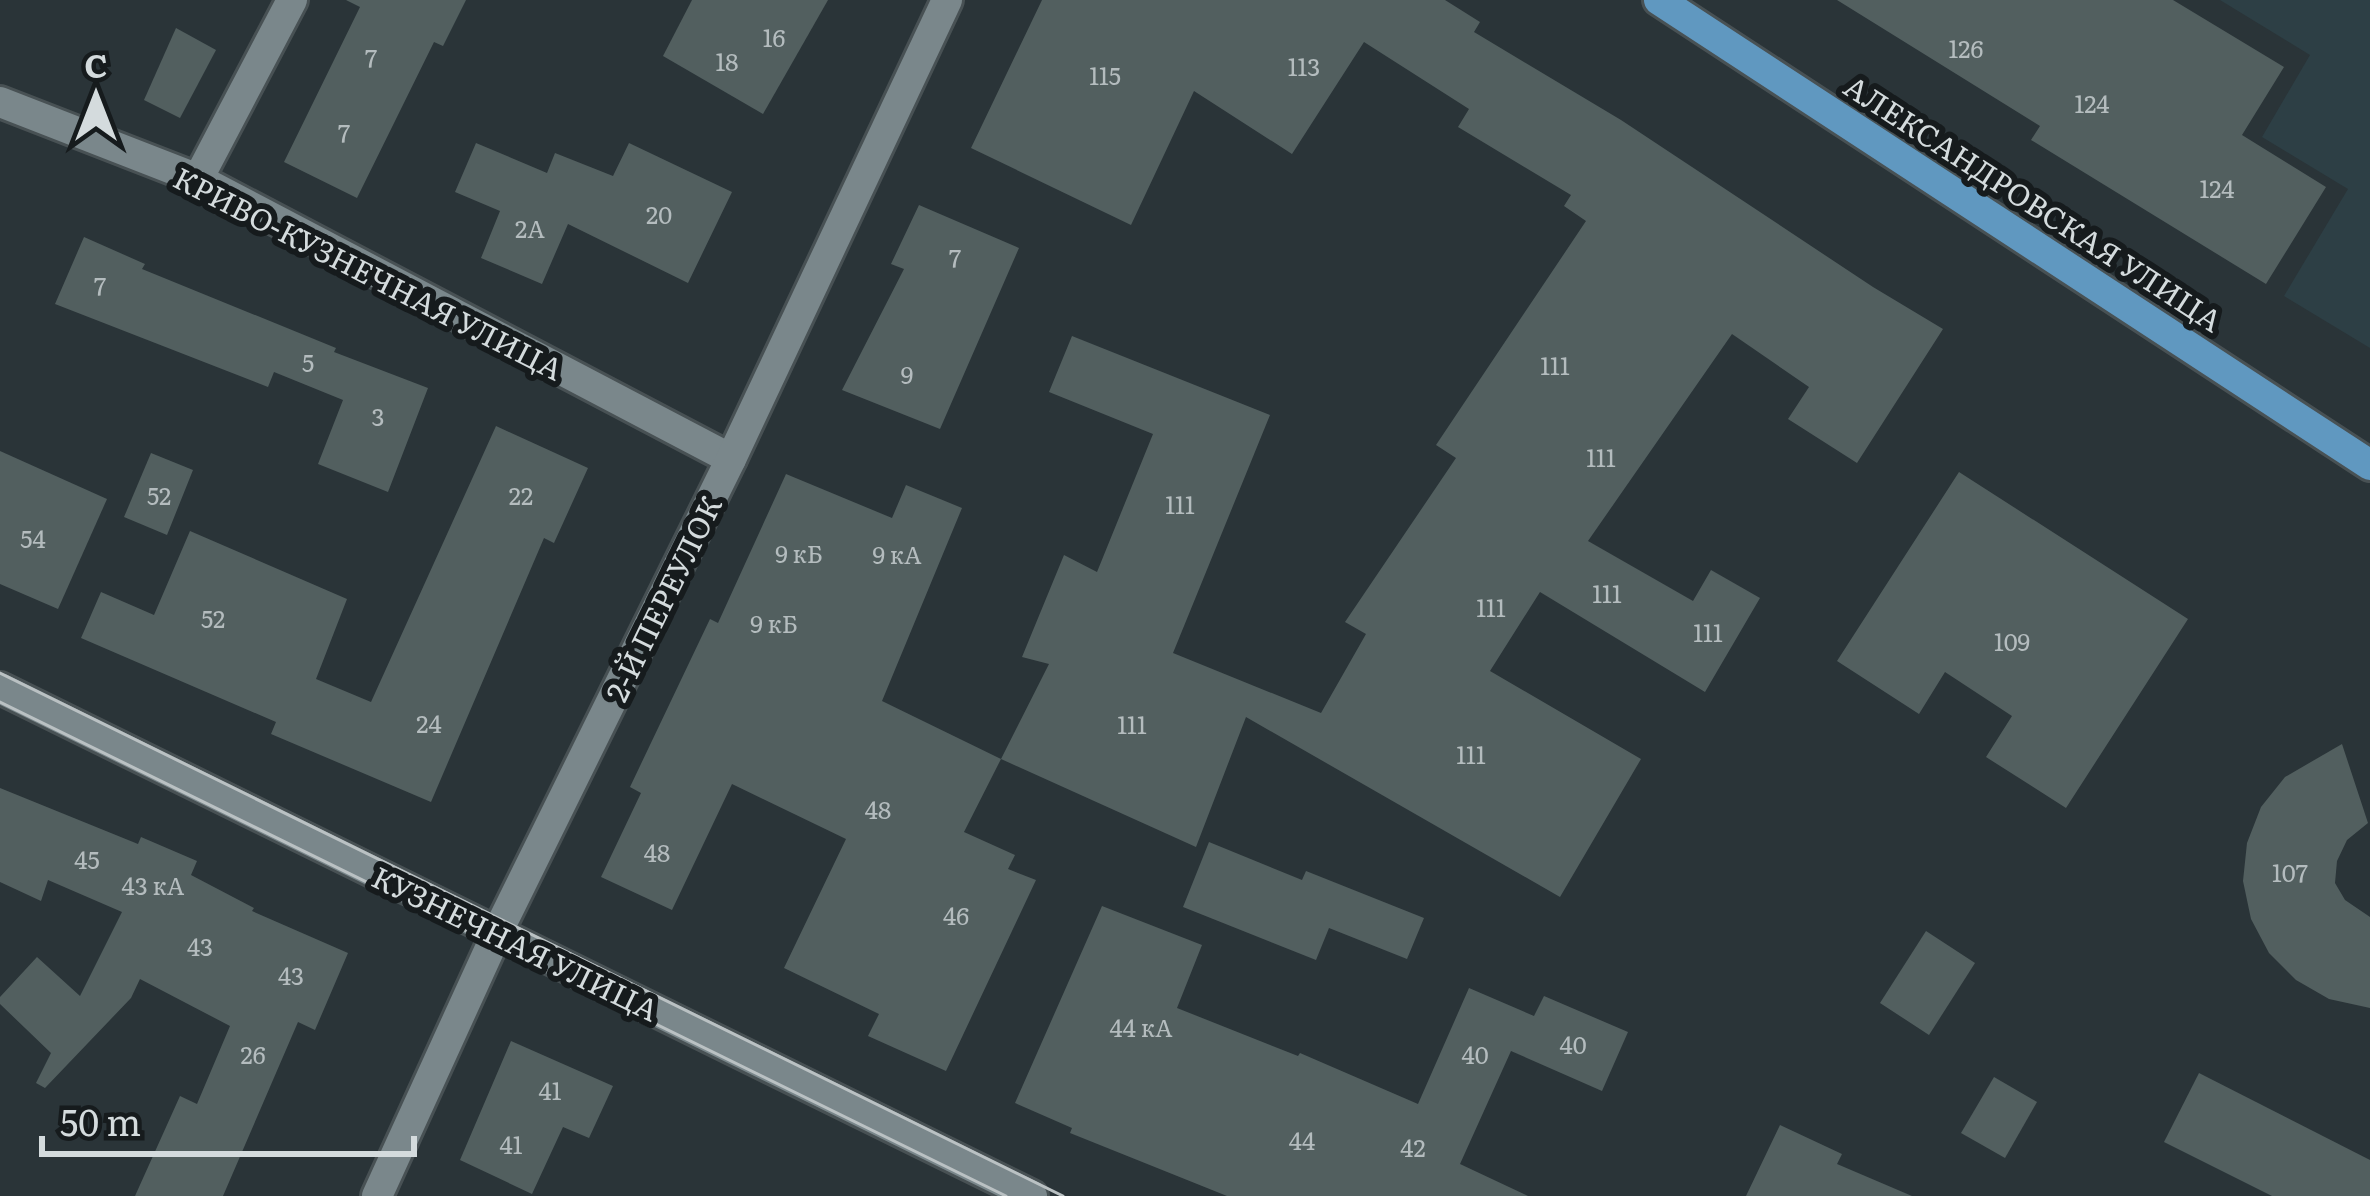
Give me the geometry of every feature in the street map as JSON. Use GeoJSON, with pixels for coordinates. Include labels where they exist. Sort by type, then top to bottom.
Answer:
{"type":"FeatureCollection","features":[{"type":"Feature","properties":{"kind":"main road","name":"АЛЕКСАНДРОВСКАЯ УЛИЦА"},"geometry":{"type":"LineString","coordinates":[[1659,0],[2370,465]]}},
{"type":"Feature","properties":{"kind":"street"},"geometry":{"type":"LineString","coordinates":[[198,179],[292,0]]}},
{"type":"Feature","properties":{"kind":"street","name":"2-Й ПЕРЕУЛОК"},"geometry":{"type":"LineString","coordinates":[[376,1196],[497,933],[730,459],[947,0]]}},
{"type":"Feature","properties":{"kind":"street","name":"КРИВО-КУЗНЕЧНАЯ УЛИЦА"},"geometry":{"type":"LineString","coordinates":[[0,103],[198,179],[730,459]]}},
{"type":"Feature","properties":{"kind":"street","name":"КУЗНЕЧНАЯ УЛИЦА"},"geometry":{"type":"LineString","coordinates":[[0,688],[1032,1196]]}},
{"type":"Feature","properties":{"kind":"shaded area"},"geometry":{"type":"Polygon","coordinates":[[[2220,0],[2370,0],[2370,348],[2284,296],[2348,189],[2262,137],[2310,55],[2220,0]]]}},
{"type":"Feature","properties":{"kind":"building"},"geometry":{"type":"Polygon","coordinates":[[[346,0],[466,0],[443,46],[434,42],[357,198],[284,162],[360,7],[346,0]]]}},
{"type":"Feature","properties":{"kind":"building"},"geometry":{"type":"Polygon","coordinates":[[[692,0],[828,0],[763,114],[663,56],[692,0]]]}},
{"type":"Feature","properties":{"kind":"building"},"geometry":{"type":"Polygon","coordinates":[[[1042,0],[1445,0],[1480,22],[1474,32],[1621,120],[1943,329],[1857,463],[1788,419],[1809,387],[1732,334],[1588,541],[1693,601],[1711,570],[1760,598],[1705,692],[1540,592],[1490,671],[1641,759],[1560,897],[1246,717],[1196,847],[1001,759],[1049,664],[1022,657],[1064,555],[1097,572],[1153,434],[1049,392],[1072,336],[1270,415],[1173,653],[1321,713],[1366,634],[1345,622],[1456,458],[1436,445],[1586,221],[1564,206],[1571,195],[1458,127],[1469,109],[1364,42],[1292,154],[1194,91],[1131,225],[971,148],[1042,0]]]}},
{"type":"Feature","properties":{"kind":"building"},"geometry":{"type":"Polygon","coordinates":[[[1837,0],[2173,0],[2284,67],[2242,135],[2326,187],[2266,284],[2031,140],[2040,126],[1837,0]]]}},
{"type":"Feature","properties":{"kind":"building"},"geometry":{"type":"Polygon","coordinates":[[[176,28],[216,50],[180,118],[144,100],[176,28]]]}},
{"type":"Feature","properties":{"kind":"building"},"geometry":{"type":"Polygon","coordinates":[[[476,143],[547,173],[555,153],[613,176],[629,143],[732,192],[688,283],[568,224],[542,284],[481,258],[500,211],[455,192],[476,143]]]}},
{"type":"Feature","properties":{"kind":"building"},"geometry":{"type":"Polygon","coordinates":[[[919,205],[1019,248],[940,429],[842,390],[904,269],[891,264],[919,205]]]}},
{"type":"Feature","properties":{"kind":"building"},"geometry":{"type":"Polygon","coordinates":[[[84,237],[145,264],[142,269],[428,388],[388,492],[318,464],[343,400],[274,372],[268,387],[55,304],[84,237]]]}},
{"type":"Feature","properties":{"kind":"building"},"geometry":{"type":"Polygon","coordinates":[[[496,426],[588,468],[554,543],[544,538],[431,802],[271,734],[276,722],[81,638],[101,592],[154,615],[190,531],[347,599],[316,679],[371,702],[496,426]]]}},
{"type":"Feature","properties":{"kind":"building"},"geometry":{"type":"Polygon","coordinates":[[[0,451],[107,499],[58,609],[0,584],[0,451]]]}},
{"type":"Feature","properties":{"kind":"building"},"geometry":{"type":"Polygon","coordinates":[[[151,453],[193,470],[167,535],[124,517],[151,453]]]}},
{"type":"Feature","properties":{"kind":"building"},"geometry":{"type":"Polygon","coordinates":[[[1959,472],[2188,619],[2066,808],[1986,757],[2012,716],[1945,672],[1919,714],[1837,661],[1959,472]]]}},
{"type":"Feature","properties":{"kind":"building"},"geometry":{"type":"Polygon","coordinates":[[[786,474],[892,518],[906,485],[962,508],[882,701],[1001,759],[964,832],[1015,855],[1008,869],[1036,880],[946,1071],[868,1036],[879,1014],[784,968],[846,839],[732,784],[672,910],[601,877],[641,793],[630,787],[710,619],[718,623],[786,474]]]}},
{"type":"Feature","properties":{"kind":"building"},"geometry":{"type":"Polygon","coordinates":[[[2342,744],[2368,823],[2347,840],[2337,861],[2335,883],[2345,900],[2370,917],[2370,1008],[2329,999],[2296,980],[2269,953],[2251,919],[2243,881],[2247,843],[2261,807],[2285,777],[2342,744]]]}},
{"type":"Feature","properties":{"kind":"building"},"geometry":{"type":"Polygon","coordinates":[[[0,788],[138,844],[141,837],[197,861],[191,875],[254,908],[252,911],[348,953],[315,1030],[298,1022],[223,1196],[135,1196],[180,1096],[197,1104],[230,1026],[140,979],[131,998],[45,1088],[36,1083],[51,1053],[0,1004],[0,997],[37,957],[80,996],[122,912],[48,880],[41,901],[0,882],[0,788]]]}},
{"type":"Feature","properties":{"kind":"building"},"geometry":{"type":"Polygon","coordinates":[[[1209,842],[1302,880],[1306,871],[1424,918],[1407,959],[1329,928],[1316,960],[1183,907],[1209,842]]]}},
{"type":"Feature","properties":{"kind":"building"},"geometry":{"type":"Polygon","coordinates":[[[1102,906],[1202,945],[1177,1008],[1300,1053],[1418,1104],[1469,988],[1534,1016],[1544,996],[1628,1032],[1602,1091],[1511,1051],[1460,1164],[1528,1196],[1227,1196],[1070,1133],[1072,1128],[1015,1103],[1102,906]]]}},
{"type":"Feature","properties":{"kind":"building"},"geometry":{"type":"Polygon","coordinates":[[[1926,931],[1975,963],[1929,1035],[1880,1003],[1926,931]]]}},
{"type":"Feature","properties":{"kind":"building"},"geometry":{"type":"Polygon","coordinates":[[[511,1041],[613,1086],[589,1138],[563,1127],[532,1194],[460,1160],[511,1041]]]}},
{"type":"Feature","properties":{"kind":"building"},"geometry":{"type":"Polygon","coordinates":[[[2199,1073],[2370,1160],[2370,1196],[2272,1196],[2164,1142],[2199,1073]]]}},
{"type":"Feature","properties":{"kind":"building"},"geometry":{"type":"Polygon","coordinates":[[[1994,1077],[2037,1102],[2005,1158],[1961,1133],[1994,1077]]]}},
{"type":"Feature","properties":{"kind":"building"},"geometry":{"type":"Polygon","coordinates":[[[1780,1125],[1842,1154],[1837,1164],[1912,1196],[1746,1196],[1780,1125]]]}},
{"type":"Feature","properties":{"kind":"tram line"},"geometry":{"type":"LineString","coordinates":[[0,673],[1063,1196]]}},
{"type":"Feature","properties":{"kind":"tram line"},"geometry":{"type":"LineString","coordinates":[[0,702],[1006,1196]]}}]}
